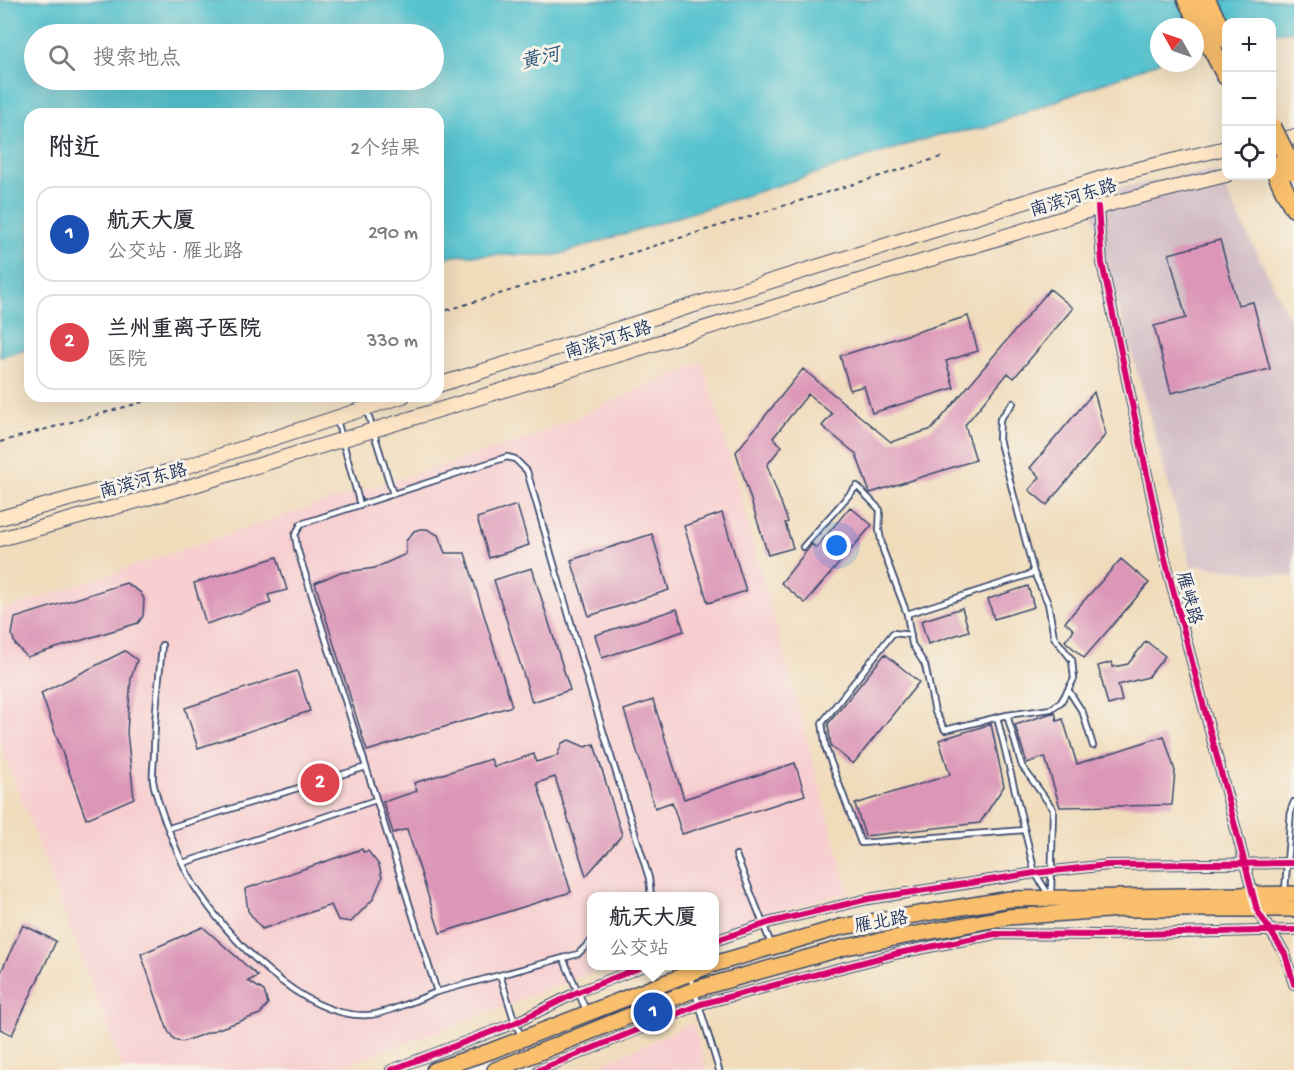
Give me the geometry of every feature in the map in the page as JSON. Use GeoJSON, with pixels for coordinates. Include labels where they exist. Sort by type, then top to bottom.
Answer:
{"type":"FeatureCollection","features":[{"type":"Feature","properties":{"kind":"highway"},"geometry":{"type":"LineString","coordinates":[[1187,0],[1225,72]]}},
{"type":"Feature","properties":{"kind":"highway"},"geometry":{"type":"LineString","coordinates":[[1206,0],[1222,30]]}},
{"type":"Feature","properties":{"kind":"highway"},"geometry":{"type":"LineString","coordinates":[[1276,135],[1294,171]]}},
{"type":"Feature","properties":{"kind":"highway"},"geometry":{"type":"LineString","coordinates":[[1276,173],[1294,208]]}},
{"type":"Feature","properties":{"kind":"main road"},"geometry":{"type":"LineString","coordinates":[[1276,139],[1294,136]]}},
{"type":"Feature","properties":{"kind":"main road","name":"南滨河东路"},"geometry":{"type":"LineString","coordinates":[[444,383],[1066,190],[1146,166],[1222,149]]}},
{"type":"Feature","properties":{"kind":"main road"},"geometry":{"type":"LineString","coordinates":[[1276,165],[1294,164]]}},
{"type":"Feature","properties":{"kind":"main road","name":"南滨河东路"},"geometry":{"type":"LineString","coordinates":[[0,539],[191,486],[1098,207],[1222,176]]}},
{"type":"Feature","properties":{"kind":"main road"},"geometry":{"type":"LineString","coordinates":[[1066,190],[1073,215]]}},
{"type":"Feature","properties":{"kind":"main road","name":"南滨河东路"},"geometry":{"type":"LineString","coordinates":[[0,518],[185,467],[384,402]]}},
{"type":"Feature","properties":{"kind":"main road","name":"雁北路"},"geometry":{"type":"LineString","coordinates":[[495,1070],[698,996],[846,947],[1008,917],[1255,902],[1290,894]]}},
{"type":"Feature","properties":{"kind":"main road","name":"雁北路"},"geometry":{"type":"LineString","coordinates":[[719,962],[841,927],[1010,899],[1051,897],[1255,902],[1294,909]]}},
{"type":"Feature","properties":{"kind":"main road"},"geometry":{"type":"LineString","coordinates":[[434,1070],[523,1038],[683,970]]}},
{"type":"Feature","properties":{"kind":"street","name":"雁峡路"},"geometry":{"type":"LineString","coordinates":[[1098,207],[1102,262],[1165,559],[1255,902],[1269,930],[1285,954],[1294,984]]}},
{"type":"Feature","properties":{"kind":"street"},"geometry":{"type":"LineString","coordinates":[[719,939],[763,925],[868,899],[1050,871],[1108,865],[1291,864]]}},
{"type":"Feature","properties":{"kind":"street"},"geometry":{"type":"LineString","coordinates":[[539,1070],[698,996],[994,934],[1100,935],[1294,930]]}},
{"type":"Feature","properties":{"kind":"street"},"geometry":{"type":"LineString","coordinates":[[391,1070],[515,1023],[578,992],[634,970]]}},
{"type":"Feature","properties":{"kind":"lane"},"geometry":{"type":"LineString","coordinates":[[803,548],[857,486],[880,510],[879,530],[882,550],[907,614],[912,644],[925,665],[935,712],[945,730],[1007,715],[1039,713],[1051,709],[1069,691],[1074,679],[1072,660],[1054,637],[1048,603],[1034,573],[999,439],[1000,419],[1013,403]]}},
{"type":"Feature","properties":{"kind":"lane"},"geometry":{"type":"LineString","coordinates":[[366,408],[393,494]]}},
{"type":"Feature","properties":{"kind":"lane"},"geometry":{"type":"LineString","coordinates":[[336,417],[360,505]]}},
{"type":"Feature","properties":{"kind":"lane"},"geometry":{"type":"LineString","coordinates":[[437,992],[295,542],[301,524],[507,457],[515,459],[527,471],[594,702],[649,878],[650,892]]}},
{"type":"Feature","properties":{"kind":"lane"},"geometry":{"type":"LineString","coordinates":[[907,614],[1034,573]]}},
{"type":"Feature","properties":{"kind":"lane"},"geometry":{"type":"LineString","coordinates":[[911,635],[893,633],[822,723],[826,749],[861,843],[1024,830]]}},
{"type":"Feature","properties":{"kind":"lane"},"geometry":{"type":"LineString","coordinates":[[162,645],[154,731],[153,781],[183,863],[194,885],[223,925],[266,968],[308,999],[347,1012],[369,1015],[437,992],[578,954],[587,944]]}},
{"type":"Feature","properties":{"kind":"lane"},"geometry":{"type":"LineString","coordinates":[[1069,691],[1083,713],[1093,746]]}},
{"type":"Feature","properties":{"kind":"lane"},"geometry":{"type":"LineString","coordinates":[[1007,715],[1022,766],[1053,809],[1051,897]]}},
{"type":"Feature","properties":{"kind":"lane"},"geometry":{"type":"LineString","coordinates":[[997,717],[1035,873],[1051,897]]}},
{"type":"Feature","properties":{"kind":"lane"},"geometry":{"type":"LineString","coordinates":[[169,828],[366,767]]}},
{"type":"Feature","properties":{"kind":"lane"},"geometry":{"type":"LineString","coordinates":[[183,863],[376,800]]}},
{"type":"Feature","properties":{"kind":"lane"},"geometry":{"type":"LineString","coordinates":[[1290,894],[1291,809],[1294,802]]}},
{"type":"Feature","properties":{"kind":"lane"},"geometry":{"type":"LineString","coordinates":[[736,855],[772,947]]}},
{"type":"Feature","properties":{"kind":"lane"},"geometry":{"type":"LineString","coordinates":[[563,958],[587,1012]]}},
{"type":"Feature","properties":{"kind":"lane"},"geometry":{"type":"LineString","coordinates":[[689,970],[719,1070]]}},
{"type":"Feature","properties":{"kind":"lane"},"geometry":{"type":"LineString","coordinates":[[500,975],[515,1023],[523,1038]]}},
{"type":"Feature","properties":{"kind":"path"},"geometry":{"type":"LineString","coordinates":[[444,311],[941,157]]}},
{"type":"Feature","properties":{"kind":"path"},"geometry":{"type":"LineString","coordinates":[[0,442],[143,402]]}},
{"type":"Feature","properties":{"kind":"shaded area"},"geometry":{"type":"Polygon","coordinates":[[[1216,171],[1294,327],[1294,577],[1191,565],[1087,193],[1216,171]]]}},
{"type":"Feature","properties":{"kind":"shaded area"},"geometry":{"type":"Polygon","coordinates":[[[703,361],[849,892],[719,928],[719,892],[587,892],[587,970],[598,970],[438,1032],[330,1070],[123,1070],[0,743],[0,611],[279,517],[529,438],[703,361]]]}},
{"type":"Feature","properties":{"kind":"shaded area"},"geometry":{"type":"Polygon","coordinates":[[[693,1023],[707,1070],[588,1070],[693,1023]]]}},
{"type":"Feature","properties":{"kind":"water","name":"黄河"},"geometry":{"type":"Polygon","coordinates":[[[0,0],[1294,0],[1294,31],[1276,33],[1276,18],[1222,18],[1222,26],[1204,45],[1204,18],[1150,18],[1150,65],[984,128],[938,135],[557,255],[464,255],[444,257],[444,108],[24,108],[24,349],[0,357],[0,0]]]}},
{"type":"Feature","properties":{"kind":"building"},"geometry":{"type":"Polygon","coordinates":[[[1220,240],[1238,305],[1253,302],[1270,369],[1171,393],[1154,326],[1186,318],[1169,254],[1220,240]]]}},
{"type":"Feature","properties":{"kind":"building"},"geometry":{"type":"Polygon","coordinates":[[[1050,289],[1073,308],[1014,378],[1008,373],[965,425],[976,460],[870,493],[856,454],[822,426],[832,414],[808,394],[773,438],[782,446],[767,465],[788,522],[785,523],[793,548],[768,555],[736,452],[803,369],[891,442],[932,429],[1050,289]]]}},
{"type":"Feature","properties":{"kind":"building"},"geometry":{"type":"Polygon","coordinates":[[[968,316],[978,351],[946,361],[954,388],[872,413],[864,386],[850,390],[840,356],[968,316]]]}},
{"type":"Feature","properties":{"kind":"building"},"geometry":{"type":"Polygon","coordinates":[[[1094,392],[1106,434],[1047,505],[1029,490],[1040,477],[1030,468],[1094,392]]]}},
{"type":"Feature","properties":{"kind":"building"},"geometry":{"type":"Polygon","coordinates":[[[517,505],[529,545],[489,558],[477,518],[517,505]]]}},
{"type":"Feature","properties":{"kind":"building"},"geometry":{"type":"Polygon","coordinates":[[[850,507],[872,525],[805,603],[781,583],[812,544],[816,548],[850,507]]]}},
{"type":"Feature","properties":{"kind":"building"},"geometry":{"type":"Polygon","coordinates":[[[722,513],[746,591],[708,603],[684,526],[722,513]]]}},
{"type":"Feature","properties":{"kind":"building"},"geometry":{"type":"Polygon","coordinates":[[[427,529],[438,535],[445,553],[465,553],[512,706],[367,751],[315,583],[338,573],[375,568],[406,554],[406,541],[414,531],[427,529]]]}},
{"type":"Feature","properties":{"kind":"building"},"geometry":{"type":"Polygon","coordinates":[[[652,534],[669,590],[589,616],[571,560],[652,534]]]}},
{"type":"Feature","properties":{"kind":"building"},"geometry":{"type":"Polygon","coordinates":[[[277,557],[287,590],[268,595],[271,603],[206,624],[194,583],[277,557]]]}},
{"type":"Feature","properties":{"kind":"building"},"geometry":{"type":"Polygon","coordinates":[[[1121,559],[1149,583],[1084,658],[1065,641],[1074,630],[1065,622],[1121,559]]]}},
{"type":"Feature","properties":{"kind":"building"},"geometry":{"type":"Polygon","coordinates":[[[532,568],[570,690],[532,702],[494,580],[532,568]]]}},
{"type":"Feature","properties":{"kind":"building"},"geometry":{"type":"Polygon","coordinates":[[[126,583],[140,592],[144,599],[143,616],[138,623],[27,657],[15,644],[12,635],[15,618],[126,583]]]}},
{"type":"Feature","properties":{"kind":"building"},"geometry":{"type":"Polygon","coordinates":[[[1028,586],[1034,607],[994,619],[988,599],[1028,586]]]}},
{"type":"Feature","properties":{"kind":"building"},"geometry":{"type":"Polygon","coordinates":[[[962,608],[969,631],[928,644],[921,621],[962,608]]]}},
{"type":"Feature","properties":{"kind":"building"},"geometry":{"type":"Polygon","coordinates":[[[677,609],[684,631],[602,658],[595,635],[677,609]]]}},
{"type":"Feature","properties":{"kind":"building"},"geometry":{"type":"Polygon","coordinates":[[[1146,641],[1165,656],[1148,677],[1118,685],[1122,701],[1108,705],[1098,666],[1112,662],[1113,667],[1128,664],[1146,641]]]}},
{"type":"Feature","properties":{"kind":"building"},"geometry":{"type":"Polygon","coordinates":[[[125,651],[137,660],[131,678],[127,732],[134,798],[86,819],[41,693],[125,651]]]}},
{"type":"Feature","properties":{"kind":"building"},"geometry":{"type":"Polygon","coordinates":[[[885,654],[919,682],[853,764],[831,746],[828,724],[885,654]]]}},
{"type":"Feature","properties":{"kind":"building"},"geometry":{"type":"Polygon","coordinates":[[[297,671],[310,711],[198,748],[185,708],[297,671]]]}},
{"type":"Feature","properties":{"kind":"building"},"geometry":{"type":"Polygon","coordinates":[[[653,700],[684,799],[795,763],[805,795],[682,834],[672,802],[655,808],[624,710],[653,700]]]}},
{"type":"Feature","properties":{"kind":"building"},"geometry":{"type":"Polygon","coordinates":[[[1055,712],[1057,721],[1063,719],[1077,764],[1164,736],[1175,771],[1172,805],[1060,807],[1045,757],[1027,763],[1015,725],[1055,712]]]}},
{"type":"Feature","properties":{"kind":"building"},"geometry":{"type":"Polygon","coordinates":[[[991,724],[1004,786],[980,823],[865,836],[855,804],[950,775],[939,740],[991,724]]]}},
{"type":"Feature","properties":{"kind":"building"},"geometry":{"type":"Polygon","coordinates":[[[569,740],[585,747],[594,744],[622,835],[586,876],[555,777],[537,783],[571,892],[440,933],[407,829],[393,833],[383,802],[417,791],[414,783],[491,759],[494,767],[534,754],[536,762],[557,756],[562,743],[569,740]]]}},
{"type":"Feature","properties":{"kind":"building"},"geometry":{"type":"Polygon","coordinates":[[[362,849],[363,852],[368,851],[379,865],[382,878],[373,899],[351,922],[338,920],[331,905],[262,929],[248,911],[245,889],[362,849]]]}},
{"type":"Feature","properties":{"kind":"building"},"geometry":{"type":"Polygon","coordinates":[[[23,925],[56,941],[12,1035],[0,1029],[0,974],[23,925]]]}},
{"type":"Feature","properties":{"kind":"building"},"geometry":{"type":"Polygon","coordinates":[[[203,927],[258,976],[248,981],[264,991],[268,1004],[260,1014],[182,1042],[174,1039],[168,1031],[141,954],[203,927]]]}},
{"type":"Feature","properties":{"kind":"cycle path"},"geometry":{"type":"LineString","coordinates":[[1098,207],[1102,263],[1165,559],[1257,910],[1285,954],[1294,984]]}},
{"type":"Feature","properties":{"kind":"cycle path"},"geometry":{"type":"LineString","coordinates":[[719,939],[771,922],[868,899],[1035,873],[1108,865],[1294,863]]}},
{"type":"Feature","properties":{"kind":"cycle path"},"geometry":{"type":"LineString","coordinates":[[539,1070],[701,1004],[899,953],[995,934],[1100,935],[1294,930]]}},
{"type":"Feature","properties":{"kind":"cycle path"},"geometry":{"type":"LineString","coordinates":[[391,1070],[515,1023],[578,992],[634,970]]}},
{"type":"Feature","properties":{"kind":"place","name":"兰州重离子医院"},"geometry":{"type":"Point","coordinates":[320,783]}},
{"type":"Feature","properties":{"kind":"place","name":"航天大厦"},"geometry":{"type":"Point","coordinates":[653,1012]}}]}
